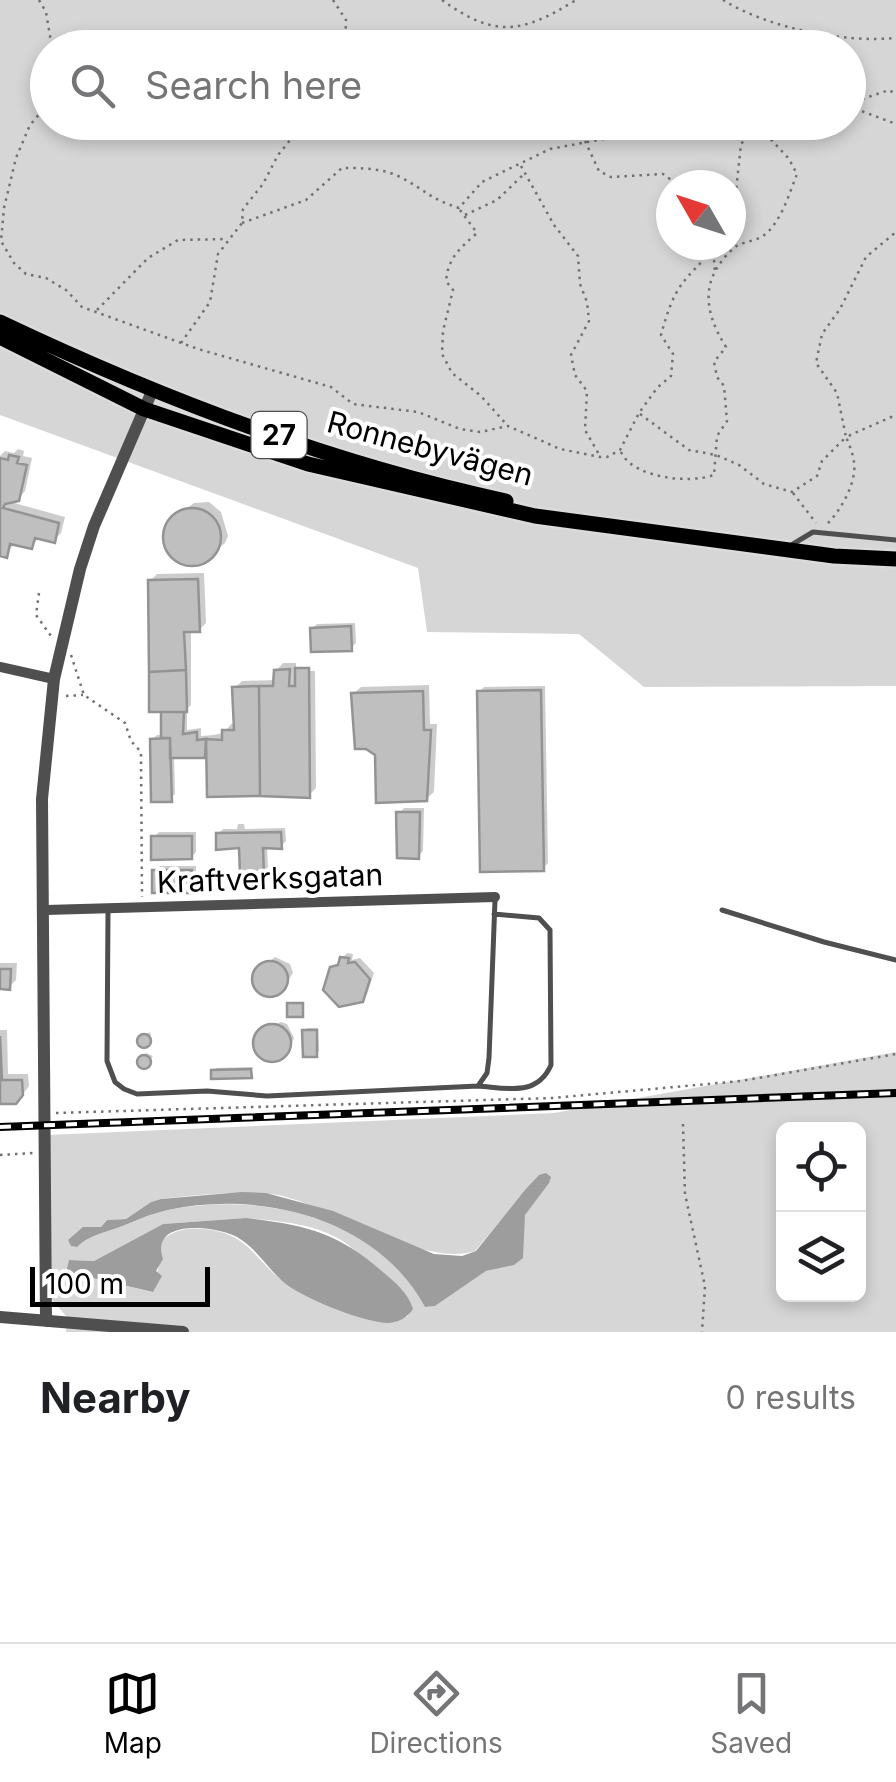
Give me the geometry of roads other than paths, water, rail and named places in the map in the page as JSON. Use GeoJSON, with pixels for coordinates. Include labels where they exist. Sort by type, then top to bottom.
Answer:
{"type":"FeatureCollection","features":[{"type":"Feature","properties":{"kind":"main road","name":"Ronnebyvägen"},"geometry":{"type":"LineString","coordinates":[[0,322],[153,389],[356,460],[568,518]]}},
{"type":"Feature","properties":{"kind":"main road","name":"Ronnebyvägen"},"geometry":{"type":"LineString","coordinates":[[0,337],[144,409],[308,464],[488,507],[785,549],[896,559]]}},
{"type":"Feature","properties":{"kind":"street"},"geometry":{"type":"LineString","coordinates":[[46,1321],[46,910],[42,800],[53,686],[94,526],[153,389]]}},
{"type":"Feature","properties":{"kind":"street"},"geometry":{"type":"LineString","coordinates":[[0,666],[53,686]]}},
{"type":"Feature","properties":{"kind":"street","name":"Kraftverksgatan"},"geometry":{"type":"LineString","coordinates":[[46,910],[495,898]]}},
{"type":"Feature","properties":{"kind":"street"},"geometry":{"type":"LineString","coordinates":[[0,1317],[183,1332]]}},
{"type":"Feature","properties":{"kind":"lane"},"geometry":{"type":"LineString","coordinates":[[785,549],[813,532],[896,540]]}},
{"type":"Feature","properties":{"kind":"lane"},"geometry":{"type":"LineString","coordinates":[[478,1086],[487,1073],[489,1058],[495,898]]}},
{"type":"Feature","properties":{"kind":"lane"},"geometry":{"type":"LineString","coordinates":[[108,908],[107,1061],[115,1082],[137,1094],[207,1091],[267,1096],[532,1086],[545,1080],[552,1065],[550,930],[540,918],[494,914]]}},
{"type":"Feature","properties":{"kind":"lane"},"geometry":{"type":"LineString","coordinates":[[722,910],[896,960]]}},
{"type":"Feature","properties":{"kind":"railway"},"geometry":{"type":"LineString","coordinates":[[0,1127],[896,1093]]}}]}
